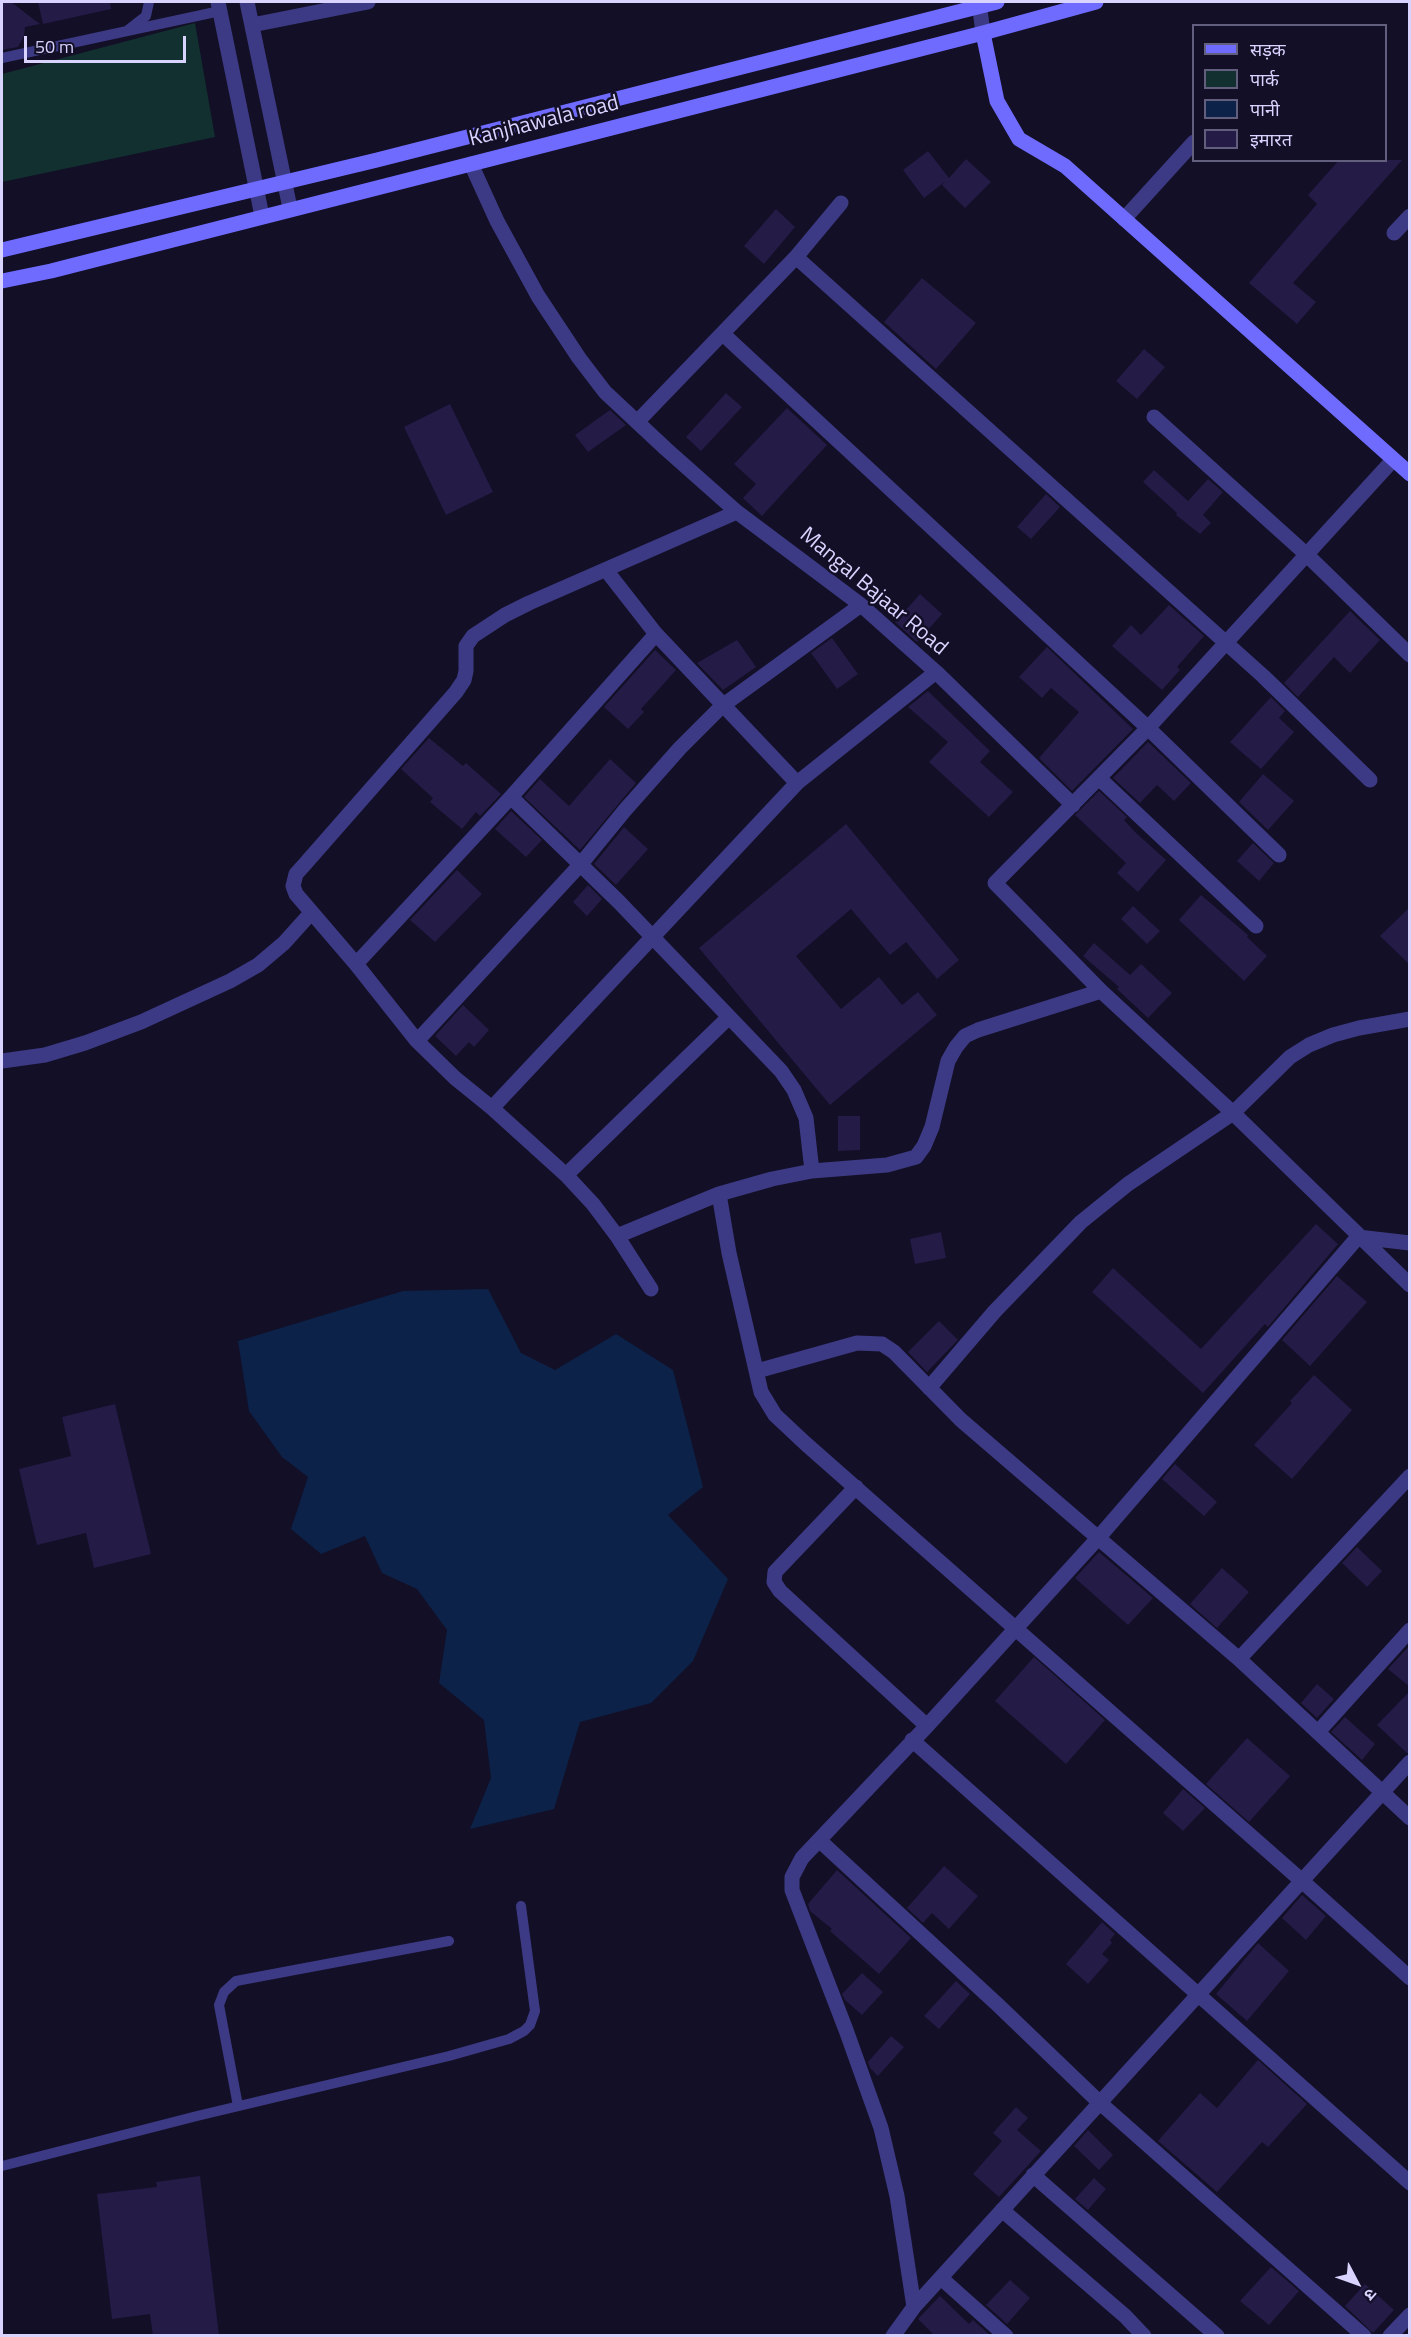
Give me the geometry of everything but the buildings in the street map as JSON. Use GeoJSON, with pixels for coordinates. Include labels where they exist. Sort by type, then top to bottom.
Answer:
{"type":"FeatureCollection","features":[{"type":"Feature","properties":{"kind":"main road","name":"Kanjhawala road"},"geometry":{"type":"LineString","coordinates":[[2,250],[284,183],[979,4],[997,2]]}},
{"type":"Feature","properties":{"kind":"main road","name":"Kanjhawala road"},"geometry":{"type":"LineString","coordinates":[[2,281],[51,271],[290,208],[471,164],[1096,2]]}},
{"type":"Feature","properties":{"kind":"main road"},"geometry":{"type":"LineString","coordinates":[[983,33],[997,100],[1019,139],[1065,166],[1410,474]]}},
{"type":"Feature","properties":{"kind":"street"},"geometry":{"type":"LineString","coordinates":[[247,2],[290,208]]}},
{"type":"Feature","properties":{"kind":"street"},"geometry":{"type":"LineString","coordinates":[[252,25],[368,2]]}},
{"type":"Feature","properties":{"kind":"street"},"geometry":{"type":"LineString","coordinates":[[979,4],[983,33]]}},
{"type":"Feature","properties":{"kind":"street"},"geometry":{"type":"LineString","coordinates":[[219,6],[262,216]]}},
{"type":"Feature","properties":{"kind":"street"},"geometry":{"type":"LineString","coordinates":[[1124,219],[1192,144]]}},
{"type":"Feature","properties":{"kind":"street","name":"Mangal Bajaar Road"},"geometry":{"type":"LineString","coordinates":[[471,164],[508,241],[553,321],[605,392],[737,512],[861,605],[936,672],[1073,805]]}},
{"type":"Feature","properties":{"kind":"street"},"geometry":{"type":"LineString","coordinates":[[637,422],[796,257],[841,203]]}},
{"type":"Feature","properties":{"kind":"street"},"geometry":{"type":"LineString","coordinates":[[1394,233],[1410,216]]}},
{"type":"Feature","properties":{"kind":"street"},"geometry":{"type":"LineString","coordinates":[[796,257],[1289,700],[1370,780]]}},
{"type":"Feature","properties":{"kind":"street"},"geometry":{"type":"LineString","coordinates":[[723,334],[1149,728],[1279,855]]}},
{"type":"Feature","properties":{"kind":"street"},"geometry":{"type":"LineString","coordinates":[[1154,417],[1307,555],[1410,655]]}},
{"type":"Feature","properties":{"kind":"street"},"geometry":{"type":"LineString","coordinates":[[1393,460],[1149,728],[995,883],[1101,991],[1233,1113],[1358,1237],[1410,1285]]}},
{"type":"Feature","properties":{"kind":"street"},"geometry":{"type":"LineString","coordinates":[[651,1289],[593,1204],[567,1175],[455,1078],[417,1041],[356,964],[311,913],[292,886],[296,874],[456,692],[464,680],[466,646],[473,636],[513,611],[737,512]]}},
{"type":"Feature","properties":{"kind":"street"},"geometry":{"type":"LineString","coordinates":[[606,570],[656,634],[797,783]]}},
{"type":"Feature","properties":{"kind":"street"},"geometry":{"type":"LineString","coordinates":[[417,1041],[580,865],[641,792],[722,706],[861,605]]}},
{"type":"Feature","properties":{"kind":"street"},"geometry":{"type":"LineString","coordinates":[[356,964],[511,797],[656,634]]}},
{"type":"Feature","properties":{"kind":"street"},"geometry":{"type":"LineString","coordinates":[[492,1108],[797,783],[936,672]]}},
{"type":"Feature","properties":{"kind":"street"},"geometry":{"type":"LineString","coordinates":[[1100,779],[1256,926]]}},
{"type":"Feature","properties":{"kind":"street"},"geometry":{"type":"LineString","coordinates":[[511,797],[769,1057],[794,1090],[806,1118],[812,1171]]}},
{"type":"Feature","properties":{"kind":"street"},"geometry":{"type":"LineString","coordinates":[[2,1062],[45,1055],[85,1043],[141,1022],[230,981],[258,965],[276,950],[311,913]]}},
{"type":"Feature","properties":{"kind":"street"},"geometry":{"type":"LineString","coordinates":[[617,1236],[719,1194],[772,1179],[812,1171],[887,1165],[915,1157],[924,1146],[932,1127],[948,1061],[965,1036],[1101,991]]}},
{"type":"Feature","properties":{"kind":"street"},"geometry":{"type":"LineString","coordinates":[[567,1175],[729,1017]]}},
{"type":"Feature","properties":{"kind":"street"},"geometry":{"type":"LineString","coordinates":[[929,1388],[994,1311],[1081,1222],[1128,1184],[1233,1113],[1290,1057],[1309,1045],[1359,1028],[1410,1020]]}},
{"type":"Feature","properties":{"kind":"street"},"geometry":{"type":"LineString","coordinates":[[719,1194],[729,1253],[761,1392],[775,1415],[1410,1978]]}},
{"type":"Feature","properties":{"kind":"street"},"geometry":{"type":"LineString","coordinates":[[1358,1237],[1410,1243]]}},
{"type":"Feature","properties":{"kind":"street"},"geometry":{"type":"LineString","coordinates":[[914,2307],[897,2196],[881,2128],[792,1890],[792,1877],[802,1858],[927,1726],[1099,1537],[1358,1237]]}},
{"type":"Feature","properties":{"kind":"street"},"geometry":{"type":"LineString","coordinates":[[757,1371],[857,1343],[882,1344],[894,1352],[969,1427],[1239,1659],[1410,1818]]}},
{"type":"Feature","properties":{"kind":"street"},"geometry":{"type":"LineString","coordinates":[[1239,1659],[1410,1476]]}},
{"type":"Feature","properties":{"kind":"street"},"geometry":{"type":"LineString","coordinates":[[856,1487],[775,1572],[774,1582],[780,1591],[927,1726]]}},
{"type":"Feature","properties":{"kind":"street"},"geometry":{"type":"LineString","coordinates":[[1318,1732],[1410,1630]]}},
{"type":"Feature","properties":{"kind":"street"},"geometry":{"type":"LineString","coordinates":[[912,1740],[1410,2182]]}},
{"type":"Feature","properties":{"kind":"street"},"geometry":{"type":"LineString","coordinates":[[893,2336],[914,2307],[940,2278],[1410,1762]]}},
{"type":"Feature","properties":{"kind":"street"},"geometry":{"type":"LineString","coordinates":[[819,1840],[998,2005],[1099,2102],[1364,2336]]}},
{"type":"Feature","properties":{"kind":"street"},"geometry":{"type":"LineString","coordinates":[[1033,2175],[1217,2336]]}},
{"type":"Feature","properties":{"kind":"street"},"geometry":{"type":"LineString","coordinates":[[1002,2210],[1125,2316],[1144,2336]]}},
{"type":"Feature","properties":{"kind":"street"},"geometry":{"type":"LineString","coordinates":[[940,2278],[1006,2336]]}},
{"type":"Feature","properties":{"kind":"street"},"geometry":{"type":"LineString","coordinates":[[1390,2336],[1410,2315]]}},
{"type":"Feature","properties":{"kind":"lane"},"geometry":{"type":"LineString","coordinates":[[124,33],[146,16],[149,2]]}},
{"type":"Feature","properties":{"kind":"lane"},"geometry":{"type":"LineString","coordinates":[[2,58],[124,33],[219,6]]}},
{"type":"Feature","properties":{"kind":"lane"},"geometry":{"type":"LineString","coordinates":[[2,2166],[238,2106],[449,2056],[509,2038],[524,2031],[530,2025],[535,2011],[521,1906]]}},
{"type":"Feature","properties":{"kind":"lane"},"geometry":{"type":"LineString","coordinates":[[238,2106],[219,2005],[224,1992],[236,1981],[449,1941]]}},
{"type":"Feature","properties":{"kind":"green space"},"geometry":{"type":"Polygon","coordinates":[[[195,23],[215,137],[2,182],[2,74],[195,23]]]}},
{"type":"Feature","properties":{"kind":"water"},"geometry":{"type":"Polygon","coordinates":[[[488,1289],[521,1353],[555,1370],[616,1334],[673,1370],[703,1487],[668,1515],[728,1579],[693,1661],[651,1703],[580,1722],[554,1809],[470,1829],[491,1778],[484,1720],[439,1683],[447,1630],[417,1589],[382,1573],[365,1536],[321,1554],[291,1529],[308,1477],[282,1457],[249,1411],[238,1341],[403,1291],[488,1289]]]}}]}
